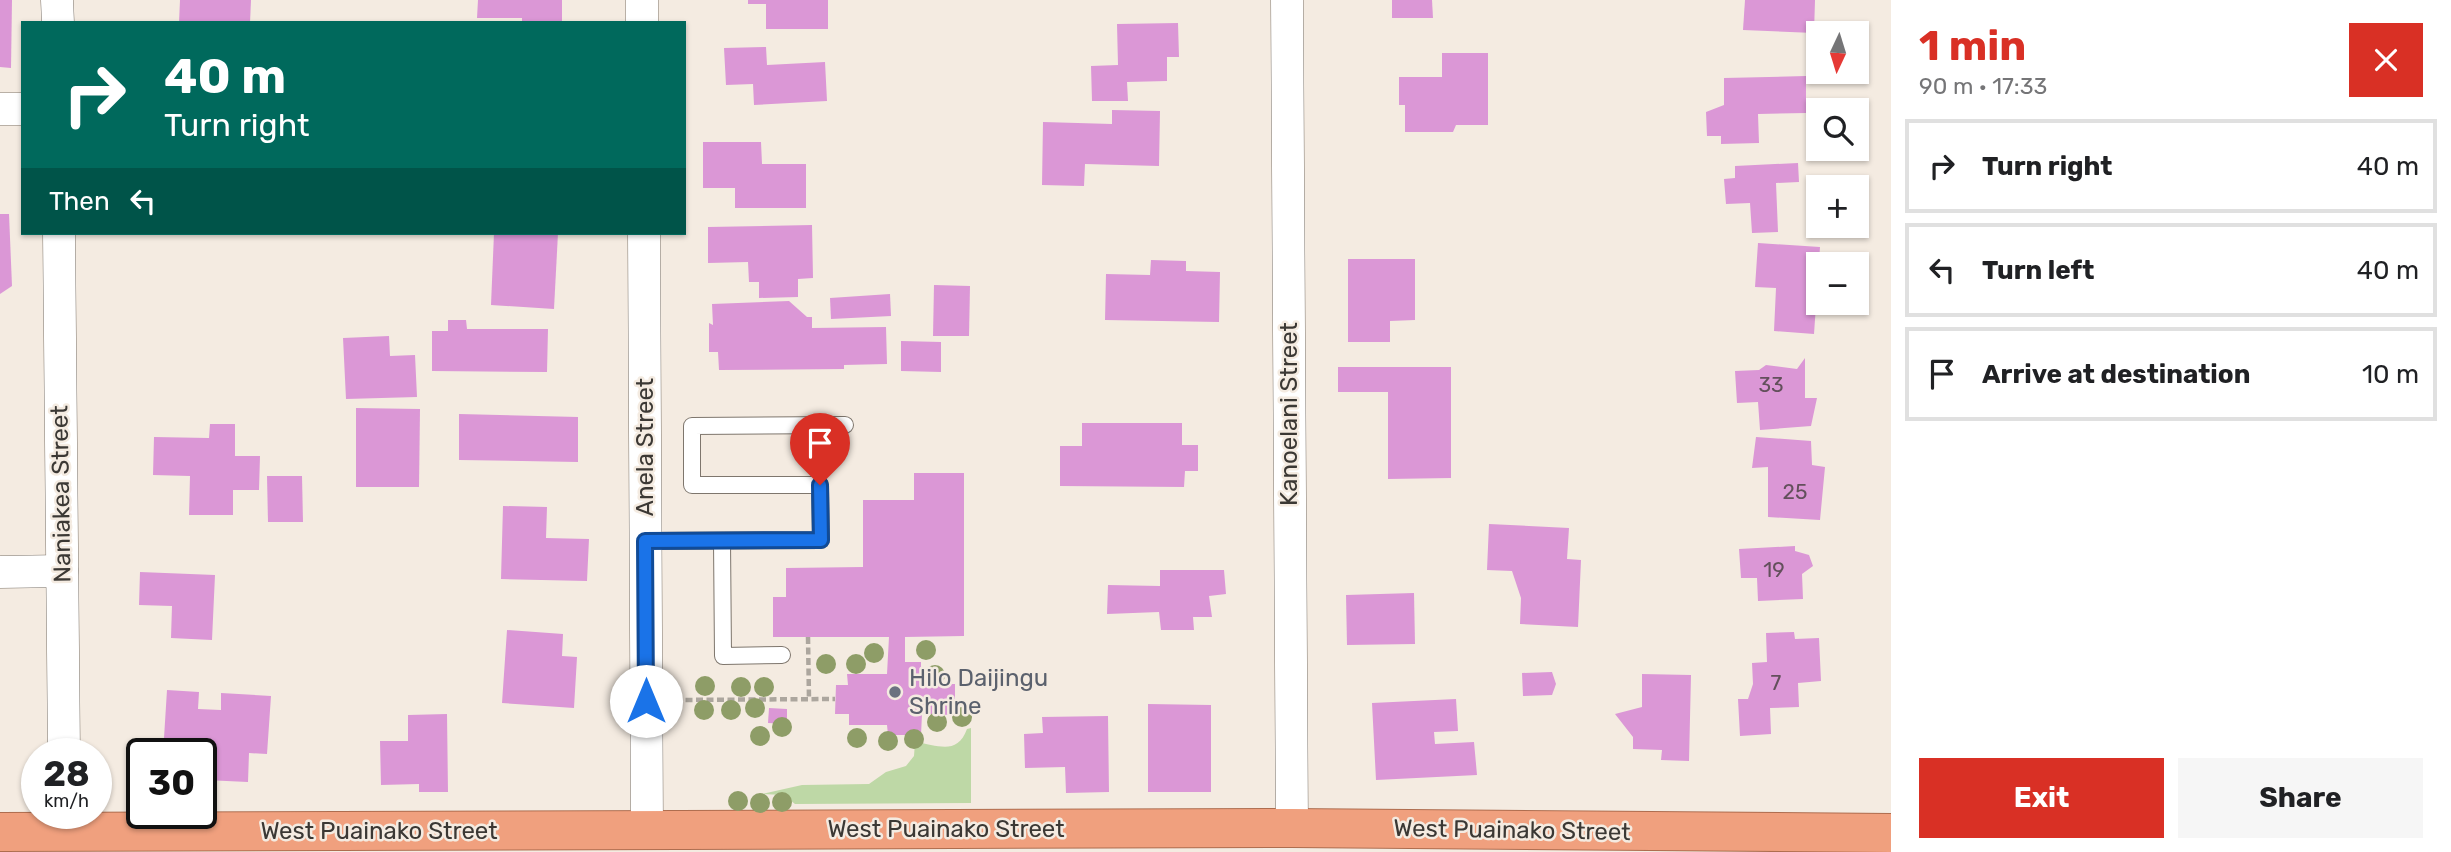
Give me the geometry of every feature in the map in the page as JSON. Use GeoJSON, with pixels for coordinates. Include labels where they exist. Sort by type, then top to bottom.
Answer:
{"type":"FeatureCollection","features":[{"type":"Feature","properties":{"kind":"highway","name":"West Puainako Street"},"geometry":{"type":"LineString","coordinates":[[112,829],[229,842],[369,841],[647,829],[1292,828],[1891,833]]}},
{"type":"Feature","properties":{"kind":"highway","name":"West Puainako Street"},"geometry":{"type":"LineString","coordinates":[[0,832],[21,829]]}},
{"type":"Feature","properties":{"kind":"street"},"geometry":{"type":"LineString","coordinates":[[58,0],[58,21]]}},
{"type":"Feature","properties":{"kind":"street"},"geometry":{"type":"LineString","coordinates":[[642,0],[642,21]]}},
{"type":"Feature","properties":{"kind":"street","name":"Kanoelani Street"},"geometry":{"type":"LineString","coordinates":[[1287,0],[1292,828]]}},
{"type":"Feature","properties":{"kind":"street"},"geometry":{"type":"LineString","coordinates":[[0,109],[21,109]]}},
{"type":"Feature","properties":{"kind":"street","name":"Naniakea Street"},"geometry":{"type":"LineString","coordinates":[[59,235],[64,738]]}},
{"type":"Feature","properties":{"kind":"street","name":"Anela Street"},"geometry":{"type":"LineString","coordinates":[[643,235],[647,829]]}},
{"type":"Feature","properties":{"kind":"street"},"geometry":{"type":"LineString","coordinates":[[0,572],[62,571]]}},
{"type":"Feature","properties":{"kind":"lane"},"geometry":{"type":"LineString","coordinates":[[645,541],[821,540],[820,485],[692,485],[692,426],[845,425]]}},
{"type":"Feature","properties":{"kind":"lane"},"geometry":{"type":"LineString","coordinates":[[722,541],[723,656],[782,655]]}},
{"type":"Feature","properties":{"kind":"path"},"geometry":{"type":"LineString","coordinates":[[808,637],[809,699]]}},
{"type":"Feature","properties":{"kind":"path"},"geometry":{"type":"LineString","coordinates":[[646,701],[835,699]]}},
{"type":"Feature","properties":{"kind":"green space"},"geometry":{"type":"Polygon","coordinates":[[[971,728],[971,803],[795,804],[784,795],[762,794],[802,785],[869,784],[886,772],[906,766],[914,756],[915,742],[952,746],[971,728]]]}},
{"type":"Feature","properties":{"kind":"building"},"geometry":{"type":"Polygon","coordinates":[[[0,0],[12,0],[11,68],[0,67],[0,0]]]}},
{"type":"Feature","properties":{"kind":"building"},"geometry":{"type":"Polygon","coordinates":[[[180,0],[251,0],[250,21],[179,21],[180,0]]]}},
{"type":"Feature","properties":{"kind":"building"},"geometry":{"type":"Polygon","coordinates":[[[478,0],[562,0],[562,21],[477,18],[478,0]]]}},
{"type":"Feature","properties":{"kind":"building"},"geometry":{"type":"Polygon","coordinates":[[[748,0],[828,0],[828,29],[766,29],[766,4],[748,4],[748,0]]]}},
{"type":"Feature","properties":{"kind":"building"},"geometry":{"type":"Polygon","coordinates":[[[1392,0],[1432,0],[1433,18],[1392,18],[1392,0]]]}},
{"type":"Feature","properties":{"kind":"building"},"geometry":{"type":"Polygon","coordinates":[[[1745,0],[1815,0],[1814,21],[1806,21],[1806,33],[1743,30],[1745,0]]]}},
{"type":"Feature","properties":{"kind":"building"},"geometry":{"type":"Polygon","coordinates":[[[1178,23],[1179,57],[1167,57],[1167,81],[1127,82],[1128,101],[1092,101],[1091,66],[1118,65],[1117,24],[1178,23]]]}},
{"type":"Feature","properties":{"kind":"building"},"geometry":{"type":"Polygon","coordinates":[[[766,47],[767,65],[825,62],[827,101],[754,105],[753,84],[726,85],[724,48],[766,47]]]}},
{"type":"Feature","properties":{"kind":"building"},"geometry":{"type":"Polygon","coordinates":[[[1442,53],[1488,53],[1488,125],[1456,125],[1453,132],[1405,132],[1405,105],[1399,105],[1399,77],[1442,77],[1442,53]]]}},
{"type":"Feature","properties":{"kind":"building"},"geometry":{"type":"Polygon","coordinates":[[[1806,76],[1806,113],[1758,114],[1759,143],[1721,144],[1721,136],[1707,136],[1706,112],[1724,105],[1724,78],[1806,76]]]}},
{"type":"Feature","properties":{"kind":"building"},"geometry":{"type":"Polygon","coordinates":[[[1112,110],[1160,111],[1159,166],[1085,164],[1084,186],[1042,185],[1043,122],[1112,124],[1112,110]]]}},
{"type":"Feature","properties":{"kind":"building"},"geometry":{"type":"Polygon","coordinates":[[[703,142],[761,142],[762,164],[806,164],[806,208],[735,208],[735,188],[703,188],[703,142]]]}},
{"type":"Feature","properties":{"kind":"building"},"geometry":{"type":"Polygon","coordinates":[[[1798,163],[1799,182],[1776,183],[1778,232],[1752,233],[1750,203],[1726,204],[1724,179],[1735,178],[1735,166],[1798,163]]]}},
{"type":"Feature","properties":{"kind":"building"},"geometry":{"type":"Polygon","coordinates":[[[0,214],[9,214],[12,286],[0,294],[0,214]]]}},
{"type":"Feature","properties":{"kind":"building"},"geometry":{"type":"Polygon","coordinates":[[[812,225],[813,278],[798,279],[798,297],[759,298],[759,282],[749,282],[748,262],[708,263],[708,227],[812,225]]]}},
{"type":"Feature","properties":{"kind":"building"},"geometry":{"type":"Polygon","coordinates":[[[494,235],[558,235],[554,309],[491,305],[494,235]]]}},
{"type":"Feature","properties":{"kind":"building"},"geometry":{"type":"Polygon","coordinates":[[[1758,243],[1820,247],[1820,252],[1806,252],[1806,315],[1815,315],[1814,334],[1774,331],[1776,288],[1755,287],[1758,243]]]}},
{"type":"Feature","properties":{"kind":"building"},"geometry":{"type":"Polygon","coordinates":[[[1348,259],[1415,259],[1415,320],[1390,321],[1390,342],[1348,342],[1348,259]]]}},
{"type":"Feature","properties":{"kind":"building"},"geometry":{"type":"Polygon","coordinates":[[[1151,260],[1186,261],[1186,271],[1220,272],[1219,322],[1105,320],[1106,274],[1150,275],[1151,260]]]}},
{"type":"Feature","properties":{"kind":"building"},"geometry":{"type":"Polygon","coordinates":[[[934,285],[970,286],[969,336],[933,336],[934,285]]]}},
{"type":"Feature","properties":{"kind":"building"},"geometry":{"type":"Polygon","coordinates":[[[890,294],[891,316],[831,319],[830,298],[890,294]]]}},
{"type":"Feature","properties":{"kind":"building"},"geometry":{"type":"Polygon","coordinates":[[[789,301],[807,317],[812,317],[812,328],[886,327],[887,364],[844,365],[844,369],[719,370],[718,352],[709,352],[709,323],[713,325],[712,304],[789,301]]]}},
{"type":"Feature","properties":{"kind":"building"},"geometry":{"type":"Polygon","coordinates":[[[448,320],[466,320],[467,329],[548,329],[547,372],[432,371],[432,331],[448,331],[448,320]]]}},
{"type":"Feature","properties":{"kind":"building"},"geometry":{"type":"Polygon","coordinates":[[[389,336],[390,356],[415,355],[417,397],[346,399],[343,338],[389,336]]]}},
{"type":"Feature","properties":{"kind":"building"},"geometry":{"type":"Polygon","coordinates":[[[901,341],[941,342],[941,372],[901,371],[901,341]]]}},
{"type":"Feature","properties":{"kind":"building"},"geometry":{"type":"Polygon","coordinates":[[[1805,358],[1805,398],[1817,398],[1811,426],[1760,430],[1758,402],[1737,403],[1735,371],[1759,370],[1766,365],[1797,369],[1805,358]]]}},
{"type":"Feature","properties":{"kind":"building"},"geometry":{"type":"Polygon","coordinates":[[[1338,367],[1451,367],[1451,478],[1388,479],[1388,392],[1338,392],[1338,367]]]}},
{"type":"Feature","properties":{"kind":"building"},"geometry":{"type":"Polygon","coordinates":[[[356,408],[420,409],[419,487],[356,487],[356,408]]]}},
{"type":"Feature","properties":{"kind":"building"},"geometry":{"type":"Polygon","coordinates":[[[459,414],[578,417],[578,462],[459,460],[459,414]]]}},
{"type":"Feature","properties":{"kind":"building"},"geometry":{"type":"Polygon","coordinates":[[[1082,423],[1182,423],[1182,445],[1198,445],[1198,471],[1185,471],[1184,487],[1060,486],[1060,446],[1082,446],[1082,423]]]}},
{"type":"Feature","properties":{"kind":"building"},"geometry":{"type":"Polygon","coordinates":[[[210,424],[235,424],[235,456],[260,456],[259,490],[233,490],[233,515],[189,515],[190,476],[153,475],[154,437],[209,438],[210,424]]]}},
{"type":"Feature","properties":{"kind":"building"},"geometry":{"type":"Polygon","coordinates":[[[1756,437],[1811,441],[1812,465],[1825,467],[1820,520],[1768,517],[1768,467],[1752,468],[1756,437]]]}},
{"type":"Feature","properties":{"kind":"building"},"geometry":{"type":"Polygon","coordinates":[[[914,473],[964,473],[964,636],[905,637],[905,662],[921,662],[921,684],[955,684],[955,715],[922,714],[921,735],[888,735],[887,725],[849,725],[849,714],[835,714],[836,685],[848,685],[847,674],[887,674],[889,637],[773,637],[773,597],[786,597],[786,568],[863,567],[863,500],[914,500],[914,473]]]}},
{"type":"Feature","properties":{"kind":"building"},"geometry":{"type":"Polygon","coordinates":[[[267,476],[302,476],[303,522],[268,522],[267,476]]]}},
{"type":"Feature","properties":{"kind":"building"},"geometry":{"type":"Polygon","coordinates":[[[503,506],[547,507],[546,538],[589,539],[587,581],[501,579],[503,506]]]}},
{"type":"Feature","properties":{"kind":"building"},"geometry":{"type":"Polygon","coordinates":[[[1489,524],[1569,528],[1567,559],[1581,560],[1578,627],[1520,624],[1521,598],[1512,571],[1487,570],[1489,524]]]}},
{"type":"Feature","properties":{"kind":"building"},"geometry":{"type":"Polygon","coordinates":[[[1795,546],[1795,551],[1809,555],[1813,566],[1802,574],[1803,599],[1758,601],[1757,578],[1741,578],[1739,549],[1795,546]]]}},
{"type":"Feature","properties":{"kind":"building"},"geometry":{"type":"Polygon","coordinates":[[[1160,570],[1224,570],[1226,594],[1209,596],[1212,617],[1193,617],[1194,630],[1161,630],[1159,612],[1107,614],[1108,585],[1160,586],[1160,570]]]}},
{"type":"Feature","properties":{"kind":"building"},"geometry":{"type":"Polygon","coordinates":[[[140,572],[215,575],[212,640],[171,638],[172,606],[139,605],[140,572]]]}},
{"type":"Feature","properties":{"kind":"building"},"geometry":{"type":"Polygon","coordinates":[[[1414,593],[1415,644],[1347,645],[1346,595],[1414,593]]]}},
{"type":"Feature","properties":{"kind":"building"},"geometry":{"type":"Polygon","coordinates":[[[507,630],[563,634],[562,656],[577,657],[574,708],[502,703],[507,630]]]}},
{"type":"Feature","properties":{"kind":"building"},"geometry":{"type":"Polygon","coordinates":[[[1794,632],[1795,639],[1819,638],[1821,681],[1798,683],[1799,707],[1770,708],[1771,734],[1740,736],[1738,699],[1748,699],[1753,684],[1752,663],[1767,662],[1766,633],[1794,632]]]}},
{"type":"Feature","properties":{"kind":"building"},"geometry":{"type":"Polygon","coordinates":[[[1552,672],[1556,684],[1552,695],[1523,696],[1522,673],[1552,672]]]}},
{"type":"Feature","properties":{"kind":"building"},"geometry":{"type":"Polygon","coordinates":[[[1642,674],[1691,675],[1689,761],[1661,760],[1662,750],[1633,749],[1633,737],[1615,714],[1642,707],[1642,674]]]}},
{"type":"Feature","properties":{"kind":"building"},"geometry":{"type":"Polygon","coordinates":[[[167,690],[199,692],[198,709],[221,710],[221,693],[271,696],[267,754],[249,753],[248,782],[217,781],[217,738],[164,738],[167,690]]]}},
{"type":"Feature","properties":{"kind":"building"},"geometry":{"type":"Polygon","coordinates":[[[1456,699],[1458,731],[1434,732],[1435,744],[1474,742],[1477,775],[1376,780],[1372,703],[1456,699]]]}},
{"type":"Feature","properties":{"kind":"building"},"geometry":{"type":"Polygon","coordinates":[[[1148,704],[1211,705],[1211,792],[1148,792],[1148,704]]]}},
{"type":"Feature","properties":{"kind":"building"},"geometry":{"type":"Polygon","coordinates":[[[769,708],[787,709],[787,724],[768,723],[769,708]]]}},
{"type":"Feature","properties":{"kind":"building"},"geometry":{"type":"Polygon","coordinates":[[[447,714],[448,792],[419,792],[419,784],[381,785],[380,741],[408,741],[408,715],[447,714]]]}},
{"type":"Feature","properties":{"kind":"building"},"geometry":{"type":"Polygon","coordinates":[[[1108,716],[1109,792],[1066,793],[1065,767],[1025,768],[1024,734],[1043,733],[1042,717],[1108,716]]]}},
{"type":"Feature","properties":{"kind":"place","name":"Hilo Daijingu Shrine"},"geometry":{"type":"Point","coordinates":[895,692]}},
{"type":"Feature","properties":{"kind":"route"},"geometry":{"type":"LineString","coordinates":[[646,701],[645,541],[821,540],[820,485]]}}]}
